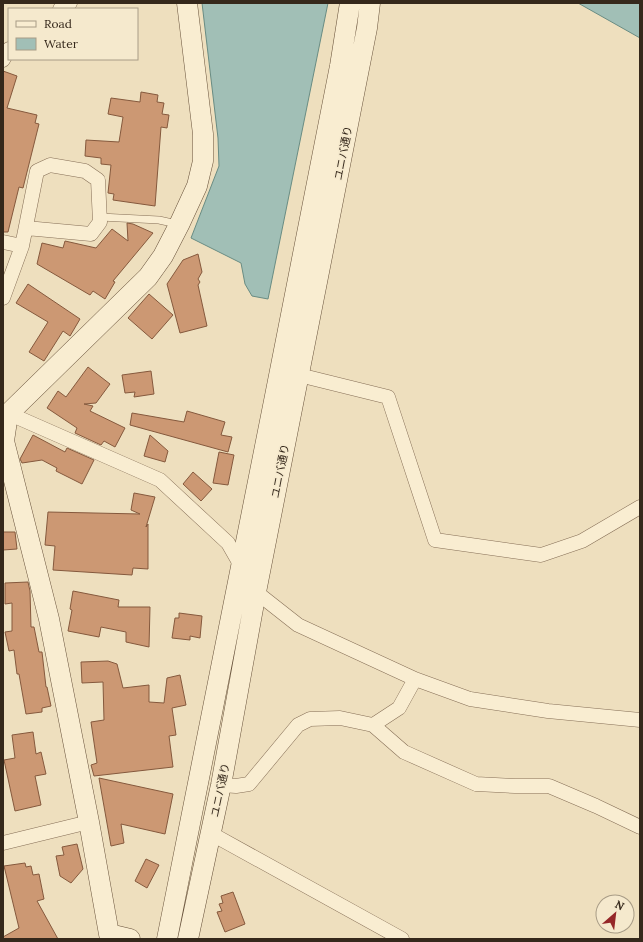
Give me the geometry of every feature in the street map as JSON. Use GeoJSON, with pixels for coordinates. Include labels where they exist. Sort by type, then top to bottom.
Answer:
{"type":"FeatureCollection","features":[{"type":"Feature","properties":{"kind":"street"},"geometry":{"type":"LineString","coordinates":[[130,939],[106,937],[89,822],[49,620],[4,441],[5,412],[148,277],[163,256],[180,225],[196,186],[203,161],[203,134],[187,3]]}},
{"type":"Feature","properties":{"kind":"street","name":"ユニバ通り"},"geometry":{"type":"LineString","coordinates":[[167,939],[340,66],[350,3]]}},
{"type":"Feature","properties":{"kind":"street","name":"ユニバ通り"},"geometry":{"type":"LineString","coordinates":[[188,939],[221,785],[256,592],[300,375],[367,28],[370,3]]}},
{"type":"Feature","properties":{"kind":"street"},"geometry":{"type":"LineString","coordinates":[[3,60],[8,51]]}},
{"type":"Feature","properties":{"kind":"street"},"geometry":{"type":"LineString","coordinates":[[3,298],[22,246],[37,171],[50,165],[85,171],[98,180],[100,222],[91,234],[26,228]]}},
{"type":"Feature","properties":{"kind":"street"},"geometry":{"type":"LineString","coordinates":[[3,242],[22,246]]}},
{"type":"Feature","properties":{"kind":"street"},"geometry":{"type":"LineString","coordinates":[[300,375],[388,397],[435,540],[541,555],[582,541],[640,507]]}},
{"type":"Feature","properties":{"kind":"street"},"geometry":{"type":"LineString","coordinates":[[5,412],[160,480],[228,543],[256,592],[298,625],[415,679],[470,699],[548,711],[640,720]]}},
{"type":"Feature","properties":{"kind":"street"},"geometry":{"type":"LineString","coordinates":[[374,725],[399,708],[415,679]]}},
{"type":"Feature","properties":{"kind":"street"},"geometry":{"type":"LineString","coordinates":[[221,785],[249,784],[298,725],[310,718],[340,718],[374,725],[404,752],[476,784],[549,786],[640,827]]}},
{"type":"Feature","properties":{"kind":"street"},"geometry":{"type":"LineString","coordinates":[[3,843],[89,822]]}},
{"type":"Feature","properties":{"kind":"street"},"geometry":{"type":"LineString","coordinates":[[210,833],[402,939]]}},
{"type":"Feature","properties":{"kind":"lane"},"geometry":{"type":"LineString","coordinates":[[100,218],[158,220],[180,225]]}},
{"type":"Feature","properties":{"kind":"water"},"geometry":{"type":"Polygon","coordinates":[[[202,3],[328,3],[268,299],[252,296],[245,284],[241,263],[191,238],[219,166],[218,138],[202,3]]]}},
{"type":"Feature","properties":{"kind":"water"},"geometry":{"type":"Polygon","coordinates":[[[578,3],[640,3],[640,38],[578,3]]]}},
{"type":"Feature","properties":{"kind":"building"},"geometry":{"type":"Polygon","coordinates":[[[3,71],[17,76],[7,108],[37,115],[35,123],[39,124],[23,188],[19,187],[8,232],[3,232],[3,71]]]}},
{"type":"Feature","properties":{"kind":"building"},"geometry":{"type":"Polygon","coordinates":[[[141,92],[158,95],[157,102],[164,103],[162,114],[169,115],[167,128],[161,127],[155,206],[113,200],[114,194],[108,193],[111,165],[101,164],[101,158],[85,156],[86,140],[119,142],[123,117],[108,114],[111,98],[140,102],[141,92]]]}},
{"type":"Feature","properties":{"kind":"building"},"geometry":{"type":"Polygon","coordinates":[[[127,223],[133,224],[153,233],[113,281],[115,282],[105,299],[93,291],[90,295],[37,264],[42,243],[63,248],[65,241],[96,248],[112,229],[128,241],[127,223]]]}},
{"type":"Feature","properties":{"kind":"building"},"geometry":{"type":"Polygon","coordinates":[[[198,254],[202,272],[198,279],[200,282],[198,285],[207,326],[180,333],[167,284],[183,260],[198,254]]]}},
{"type":"Feature","properties":{"kind":"building"},"geometry":{"type":"Polygon","coordinates":[[[28,284],[80,319],[70,336],[63,331],[44,361],[29,352],[48,322],[16,303],[28,284]]]}},
{"type":"Feature","properties":{"kind":"building"},"geometry":{"type":"Polygon","coordinates":[[[149,294],[173,315],[152,339],[128,318],[149,294]]]}},
{"type":"Feature","properties":{"kind":"building"},"geometry":{"type":"Polygon","coordinates":[[[88,367],[110,384],[96,403],[84,404],[93,406],[90,411],[125,428],[115,447],[104,441],[101,445],[75,433],[77,428],[47,408],[58,391],[66,397],[88,367]]]}},
{"type":"Feature","properties":{"kind":"building"},"geometry":{"type":"Polygon","coordinates":[[[151,371],[154,394],[134,397],[135,392],[125,393],[122,375],[151,371]]]}},
{"type":"Feature","properties":{"kind":"building"},"geometry":{"type":"Polygon","coordinates":[[[187,411],[225,422],[221,435],[232,437],[228,452],[130,425],[132,413],[184,422],[187,411]]]}},
{"type":"Feature","properties":{"kind":"building"},"geometry":{"type":"Polygon","coordinates":[[[33,435],[65,452],[67,448],[94,460],[82,484],[56,471],[57,468],[42,460],[22,463],[20,459],[33,435]]]}},
{"type":"Feature","properties":{"kind":"building"},"geometry":{"type":"Polygon","coordinates":[[[150,435],[168,451],[165,462],[144,456],[150,435]]]}},
{"type":"Feature","properties":{"kind":"building"},"geometry":{"type":"Polygon","coordinates":[[[219,452],[234,455],[228,485],[213,483],[219,452]]]}},
{"type":"Feature","properties":{"kind":"building"},"geometry":{"type":"Polygon","coordinates":[[[193,472],[212,489],[201,501],[183,484],[193,472]]]}},
{"type":"Feature","properties":{"kind":"building"},"geometry":{"type":"Polygon","coordinates":[[[134,493],[155,497],[146,527],[148,524],[148,569],[133,568],[132,575],[53,570],[55,546],[45,545],[48,512],[140,514],[131,510],[134,493]]]}},
{"type":"Feature","properties":{"kind":"building"},"geometry":{"type":"Polygon","coordinates":[[[3,532],[15,532],[17,549],[3,550],[3,532]]]}},
{"type":"Feature","properties":{"kind":"building"},"geometry":{"type":"Polygon","coordinates":[[[28,582],[30,591],[31,627],[34,627],[39,652],[42,652],[46,687],[51,706],[42,708],[42,712],[26,714],[19,674],[17,674],[14,650],[9,651],[5,632],[12,631],[12,603],[5,604],[5,583],[28,582]]]}},
{"type":"Feature","properties":{"kind":"building"},"geometry":{"type":"Polygon","coordinates":[[[73,591],[119,600],[118,607],[150,607],[149,647],[126,642],[126,632],[101,627],[99,637],[68,631],[72,610],[70,609],[73,591]]]}},
{"type":"Feature","properties":{"kind":"building"},"geometry":{"type":"Polygon","coordinates":[[[179,613],[202,616],[200,638],[190,636],[190,640],[172,638],[175,618],[179,618],[179,613]]]}},
{"type":"Feature","properties":{"kind":"building"},"geometry":{"type":"Polygon","coordinates":[[[108,661],[117,664],[123,688],[149,685],[149,702],[164,703],[167,678],[180,675],[186,705],[172,708],[176,735],[169,736],[173,767],[94,776],[91,765],[97,763],[91,722],[104,720],[103,682],[82,683],[81,662],[108,661]]]}},
{"type":"Feature","properties":{"kind":"building"},"geometry":{"type":"Polygon","coordinates":[[[33,732],[36,754],[41,752],[46,774],[35,776],[41,805],[15,811],[4,760],[15,758],[12,735],[33,732]]]}},
{"type":"Feature","properties":{"kind":"building"},"geometry":{"type":"Polygon","coordinates":[[[99,778],[173,794],[165,834],[121,824],[124,843],[111,846],[99,778]]]}},
{"type":"Feature","properties":{"kind":"building"},"geometry":{"type":"Polygon","coordinates":[[[77,844],[83,869],[71,883],[60,876],[56,856],[64,855],[62,847],[77,844]]]}},
{"type":"Feature","properties":{"kind":"building"},"geometry":{"type":"Polygon","coordinates":[[[146,859],[159,865],[147,888],[135,881],[146,859]]]}},
{"type":"Feature","properties":{"kind":"building"},"geometry":{"type":"Polygon","coordinates":[[[25,863],[26,867],[31,866],[33,875],[39,874],[44,899],[37,901],[58,939],[3,939],[3,937],[19,928],[4,866],[25,863]]]}},
{"type":"Feature","properties":{"kind":"building"},"geometry":{"type":"Polygon","coordinates":[[[233,892],[245,924],[225,932],[217,912],[222,911],[219,904],[223,903],[221,896],[233,892]]]}}]}
